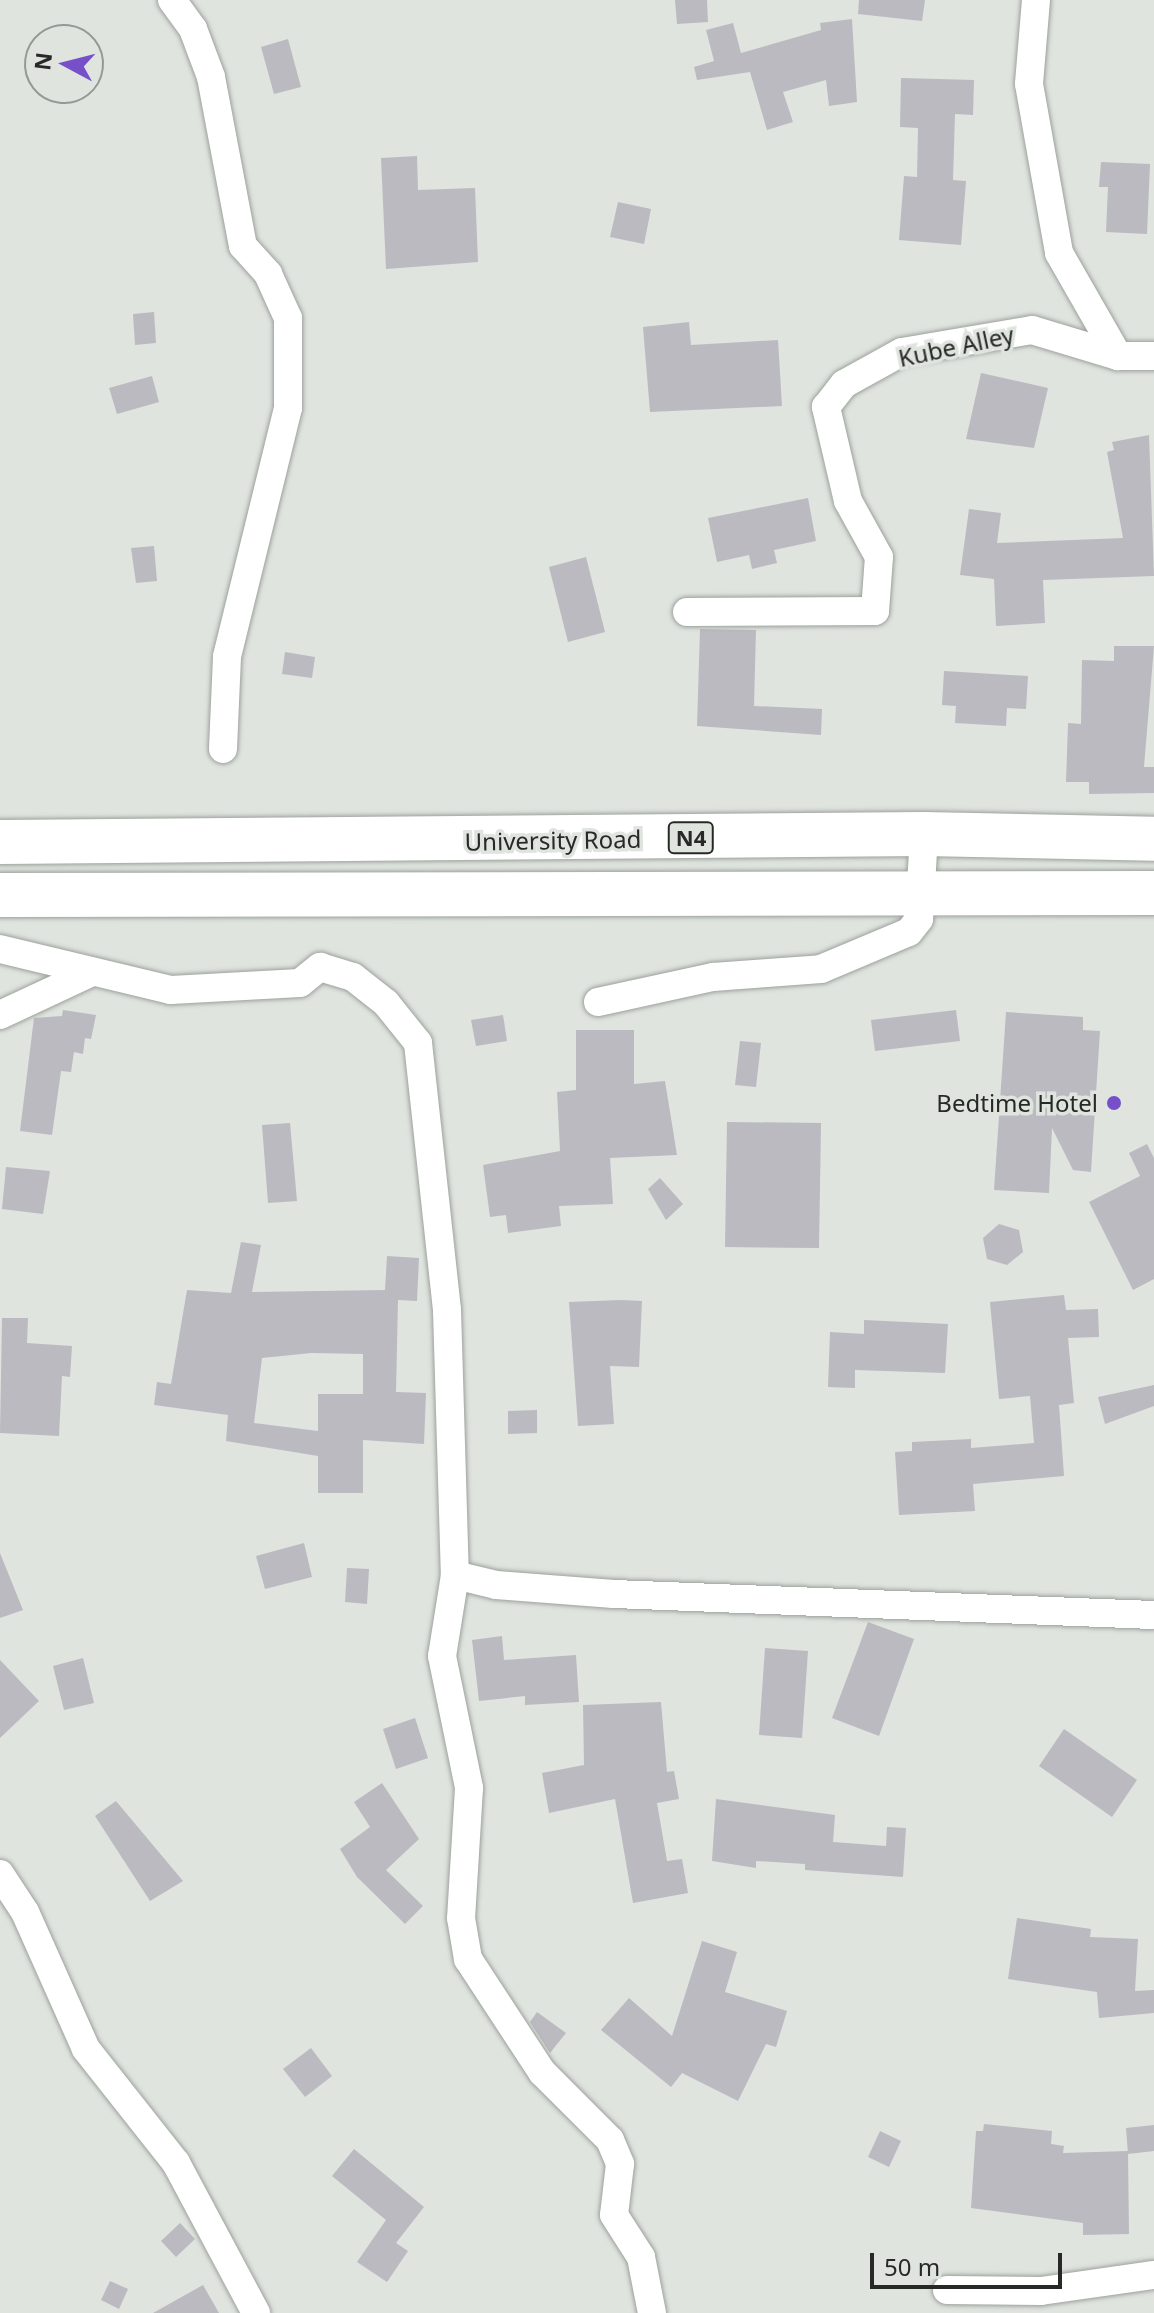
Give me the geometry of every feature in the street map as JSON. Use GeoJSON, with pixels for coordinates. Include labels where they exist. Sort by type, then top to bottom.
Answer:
{"type":"FeatureCollection","features":[{"type":"Feature","properties":{"kind":"highway","name":"University Road"},"geometry":{"type":"LineString","coordinates":[[0,842],[924,834],[1154,839]]}},
{"type":"Feature","properties":{"kind":"highway"},"geometry":{"type":"LineString","coordinates":[[0,895],[1154,893]]}},
{"type":"Feature","properties":{"kind":"street"},"geometry":{"type":"LineString","coordinates":[[172,0],[193,29],[211,77],[243,246],[268,274],[288,318],[288,408],[227,657],[223,749]]}},
{"type":"Feature","properties":{"kind":"street"},"geometry":{"type":"LineString","coordinates":[[1036,0],[1029,84],[1059,253],[1118,356],[1154,356]]}},
{"type":"Feature","properties":{"kind":"street","name":"Kube Alley"},"geometry":{"type":"LineString","coordinates":[[687,612],[875,611],[879,557],[848,501],[826,407],[844,384],[902,352],[1032,330],[1118,356]]}},
{"type":"Feature","properties":{"kind":"street"},"geometry":{"type":"LineString","coordinates":[[598,1002],[713,977],[821,969],[916,927],[923,892],[924,834]]}},
{"type":"Feature","properties":{"kind":"street"},"geometry":{"type":"LineString","coordinates":[[0,949],[171,990],[300,983],[320,967],[353,977],[386,1003],[418,1043],[447,1310],[455,1575],[442,1656],[469,1788],[461,1918],[468,1959],[542,2072],[610,2140],[620,2164],[614,2215],[641,2257],[652,2313]]}},
{"type":"Feature","properties":{"kind":"street"},"geometry":{"type":"LineString","coordinates":[[0,1015],[90,973]]}},
{"type":"Feature","properties":{"kind":"street"},"geometry":{"type":"LineString","coordinates":[[455,1575],[496,1585],[614,1594],[1154,1615]]}},
{"type":"Feature","properties":{"kind":"street"},"geometry":{"type":"LineString","coordinates":[[0,1874],[25,1912],[86,2049],[176,2163],[256,2313]]}},
{"type":"Feature","properties":{"kind":"street"},"geometry":{"type":"LineString","coordinates":[[947,2290],[1041,2291],[1154,2275]]}},
{"type":"Feature","properties":{"kind":"building"},"geometry":{"type":"Polygon","coordinates":[[[675,0],[707,0],[708,22],[677,24],[675,0]]]}},
{"type":"Feature","properties":{"kind":"building"},"geometry":{"type":"Polygon","coordinates":[[[859,0],[925,0],[922,21],[858,14],[859,0]]]}},
{"type":"Feature","properties":{"kind":"building"},"geometry":{"type":"Polygon","coordinates":[[[852,19],[857,102],[829,106],[826,80],[783,92],[793,122],[767,130],[750,72],[697,80],[694,67],[714,61],[706,30],[733,23],[741,53],[821,30],[820,23],[852,19]]]}},
{"type":"Feature","properties":{"kind":"building"},"geometry":{"type":"Polygon","coordinates":[[[288,39],[301,87],[274,94],[261,47],[288,39]]]}},
{"type":"Feature","properties":{"kind":"building"},"geometry":{"type":"Polygon","coordinates":[[[901,78],[974,80],[973,115],[955,114],[953,180],[966,181],[961,245],[899,240],[904,176],[917,177],[918,128],[900,127],[901,78]]]}},
{"type":"Feature","properties":{"kind":"building"},"geometry":{"type":"Polygon","coordinates":[[[417,156],[418,190],[475,188],[478,262],[386,269],[381,158],[417,156]]]}},
{"type":"Feature","properties":{"kind":"building"},"geometry":{"type":"Polygon","coordinates":[[[1101,162],[1150,164],[1147,234],[1106,232],[1108,187],[1099,187],[1101,162]]]}},
{"type":"Feature","properties":{"kind":"building"},"geometry":{"type":"Polygon","coordinates":[[[618,202],[651,209],[644,244],[610,237],[618,202]]]}},
{"type":"Feature","properties":{"kind":"building"},"geometry":{"type":"Polygon","coordinates":[[[154,312],[156,343],[135,345],[133,314],[154,312]]]}},
{"type":"Feature","properties":{"kind":"building"},"geometry":{"type":"Polygon","coordinates":[[[689,322],[691,345],[778,340],[782,406],[650,412],[643,327],[689,322]]]}},
{"type":"Feature","properties":{"kind":"building"},"geometry":{"type":"Polygon","coordinates":[[[981,373],[1048,388],[1034,448],[966,439],[981,373]]]}},
{"type":"Feature","properties":{"kind":"building"},"geometry":{"type":"Polygon","coordinates":[[[152,376],[159,402],[117,414],[109,388],[152,376]]]}},
{"type":"Feature","properties":{"kind":"building"},"geometry":{"type":"Polygon","coordinates":[[[1149,435],[1154,576],[1043,580],[1045,623],[996,626],[994,579],[960,575],[969,509],[1001,513],[997,543],[1123,538],[1107,452],[1114,450],[1112,442],[1149,435]]]}},
{"type":"Feature","properties":{"kind":"building"},"geometry":{"type":"Polygon","coordinates":[[[808,498],[816,541],[774,550],[777,563],[752,569],[749,555],[717,562],[708,518],[808,498]]]}},
{"type":"Feature","properties":{"kind":"building"},"geometry":{"type":"Polygon","coordinates":[[[154,546],[157,581],[136,583],[131,548],[154,546]]]}},
{"type":"Feature","properties":{"kind":"building"},"geometry":{"type":"Polygon","coordinates":[[[586,557],[605,632],[568,642],[549,567],[586,557]]]}},
{"type":"Feature","properties":{"kind":"building"},"geometry":{"type":"Polygon","coordinates":[[[700,629],[756,630],[754,706],[822,709],[821,735],[697,726],[700,629]]]}},
{"type":"Feature","properties":{"kind":"building"},"geometry":{"type":"Polygon","coordinates":[[[1114,646],[1154,646],[1144,767],[1154,767],[1154,793],[1089,794],[1089,782],[1066,782],[1068,723],[1081,724],[1082,660],[1114,661],[1114,646]]]}},
{"type":"Feature","properties":{"kind":"building"},"geometry":{"type":"Polygon","coordinates":[[[285,652],[315,657],[312,678],[282,674],[285,652]]]}},
{"type":"Feature","properties":{"kind":"building"},"geometry":{"type":"Polygon","coordinates":[[[944,671],[1028,676],[1026,709],[1007,708],[1006,726],[955,723],[956,706],[942,705],[944,671]]]}},
{"type":"Feature","properties":{"kind":"building"},"geometry":{"type":"Polygon","coordinates":[[[63,1010],[96,1015],[91,1039],[85,1038],[83,1054],[74,1052],[71,1072],[61,1071],[52,1135],[20,1131],[34,1018],[62,1016],[63,1010]]]}},
{"type":"Feature","properties":{"kind":"building"},"geometry":{"type":"Polygon","coordinates":[[[956,1010],[960,1041],[875,1051],[871,1020],[956,1010]]]}},
{"type":"Feature","properties":{"kind":"building"},"geometry":{"type":"Polygon","coordinates":[[[1006,1012],[1083,1017],[1083,1030],[1100,1031],[1091,1172],[1073,1170],[1052,1128],[1049,1193],[994,1190],[1006,1012]]]}},
{"type":"Feature","properties":{"kind":"building"},"geometry":{"type":"Polygon","coordinates":[[[503,1015],[507,1041],[476,1046],[471,1020],[503,1015]]]}},
{"type":"Feature","properties":{"kind":"building"},"geometry":{"type":"Polygon","coordinates":[[[576,1030],[634,1030],[634,1084],[665,1081],[677,1155],[610,1158],[613,1204],[559,1206],[561,1226],[508,1233],[506,1215],[490,1217],[483,1165],[560,1151],[557,1092],[576,1090],[576,1030]]]}},
{"type":"Feature","properties":{"kind":"building"},"geometry":{"type":"Polygon","coordinates":[[[740,1041],[761,1043],[756,1087],[735,1085],[740,1041]]]}},
{"type":"Feature","properties":{"kind":"building"},"geometry":{"type":"Polygon","coordinates":[[[727,1122],[821,1123],[819,1248],[725,1247],[727,1122]]]}},
{"type":"Feature","properties":{"kind":"building"},"geometry":{"type":"Polygon","coordinates":[[[290,1123],[297,1201],[268,1203],[262,1125],[290,1123]]]}},
{"type":"Feature","properties":{"kind":"building"},"geometry":{"type":"Polygon","coordinates":[[[1147,1144],[1154,1158],[1154,1279],[1133,1290],[1089,1202],[1140,1176],[1129,1153],[1147,1144]]]}},
{"type":"Feature","properties":{"kind":"building"},"geometry":{"type":"Polygon","coordinates":[[[6,1167],[50,1171],[43,1214],[2,1209],[6,1167]]]}},
{"type":"Feature","properties":{"kind":"building"},"geometry":{"type":"Polygon","coordinates":[[[660,1178],[683,1204],[666,1220],[648,1189],[660,1178]]]}},
{"type":"Feature","properties":{"kind":"building"},"geometry":{"type":"Polygon","coordinates":[[[999,1224],[1019,1230],[1023,1252],[1007,1265],[987,1259],[983,1238],[999,1224]]]}},
{"type":"Feature","properties":{"kind":"building"},"geometry":{"type":"Polygon","coordinates":[[[241,1242],[261,1245],[252,1292],[385,1290],[387,1256],[419,1258],[417,1301],[398,1300],[396,1392],[426,1393],[424,1444],[363,1440],[363,1493],[318,1493],[318,1456],[226,1441],[228,1415],[154,1405],[157,1382],[171,1384],[187,1290],[231,1293],[241,1242]],[[311,1353],[262,1358],[254,1423],[318,1431],[318,1394],[363,1394],[363,1354],[311,1353]]]}},
{"type":"Feature","properties":{"kind":"building"},"geometry":{"type":"Polygon","coordinates":[[[1064,1295],[1066,1310],[1098,1309],[1099,1337],[1068,1338],[1074,1403],[1059,1405],[1064,1476],[973,1484],[975,1511],[899,1515],[895,1452],[912,1451],[912,1442],[971,1439],[971,1448],[1034,1443],[1030,1396],[999,1399],[990,1302],[1064,1295]]]}},
{"type":"Feature","properties":{"kind":"building"},"geometry":{"type":"Polygon","coordinates":[[[642,1301],[639,1367],[610,1366],[614,1424],[578,1426],[569,1302],[642,1301]]]}},
{"type":"Feature","properties":{"kind":"building"},"geometry":{"type":"Polygon","coordinates":[[[2,1318],[28,1318],[27,1343],[72,1346],[70,1377],[62,1376],[59,1436],[0,1433],[2,1318]]]}},
{"type":"Feature","properties":{"kind":"building"},"geometry":{"type":"Polygon","coordinates":[[[864,1320],[948,1324],[945,1373],[855,1370],[855,1388],[828,1387],[830,1332],[864,1334],[864,1320]]]}},
{"type":"Feature","properties":{"kind":"building"},"geometry":{"type":"Polygon","coordinates":[[[1154,1385],[1154,1406],[1105,1424],[1098,1397],[1154,1385]]]}},
{"type":"Feature","properties":{"kind":"building"},"geometry":{"type":"Polygon","coordinates":[[[537,1410],[537,1433],[508,1434],[508,1411],[537,1410]]]}},
{"type":"Feature","properties":{"kind":"building"},"geometry":{"type":"Polygon","coordinates":[[[304,1543],[312,1577],[265,1589],[256,1556],[304,1543]]]}},
{"type":"Feature","properties":{"kind":"building"},"geometry":{"type":"Polygon","coordinates":[[[0,1553],[23,1610],[0,1618],[0,1553]]]}},
{"type":"Feature","properties":{"kind":"building"},"geometry":{"type":"Polygon","coordinates":[[[347,1568],[369,1569],[367,1604],[345,1602],[347,1568]]]}},
{"type":"Feature","properties":{"kind":"building"},"geometry":{"type":"Polygon","coordinates":[[[868,1622],[914,1639],[879,1736],[832,1718],[868,1622]]]}},
{"type":"Feature","properties":{"kind":"building"},"geometry":{"type":"Polygon","coordinates":[[[502,1636],[504,1660],[576,1655],[579,1702],[525,1705],[525,1696],[479,1701],[472,1640],[502,1636]]]}},
{"type":"Feature","properties":{"kind":"building"},"geometry":{"type":"Polygon","coordinates":[[[765,1648],[808,1651],[802,1738],[759,1735],[765,1648]]]}},
{"type":"Feature","properties":{"kind":"building"},"geometry":{"type":"Polygon","coordinates":[[[83,1658],[94,1703],[64,1710],[53,1666],[83,1658]]]}},
{"type":"Feature","properties":{"kind":"building"},"geometry":{"type":"Polygon","coordinates":[[[0,1660],[39,1701],[0,1738],[0,1660]]]}},
{"type":"Feature","properties":{"kind":"building"},"geometry":{"type":"Polygon","coordinates":[[[661,1702],[667,1772],[674,1771],[679,1799],[657,1803],[667,1861],[682,1859],[688,1893],[633,1903],[615,1799],[549,1813],[542,1773],[584,1765],[583,1705],[661,1702]]]}},
{"type":"Feature","properties":{"kind":"building"},"geometry":{"type":"Polygon","coordinates":[[[415,1718],[428,1758],[396,1769],[383,1729],[415,1718]]]}},
{"type":"Feature","properties":{"kind":"building"},"geometry":{"type":"Polygon","coordinates":[[[1064,1729],[1137,1780],[1112,1817],[1039,1766],[1064,1729]]]}},
{"type":"Feature","properties":{"kind":"building"},"geometry":{"type":"Polygon","coordinates":[[[382,1783],[419,1839],[386,1870],[423,1906],[405,1924],[357,1877],[340,1849],[370,1827],[354,1802],[382,1783]]]}},
{"type":"Feature","properties":{"kind":"building"},"geometry":{"type":"Polygon","coordinates":[[[716,1799],[835,1815],[833,1842],[886,1846],[887,1827],[906,1828],[903,1877],[805,1870],[805,1864],[756,1861],[756,1868],[712,1861],[716,1799]]]}},
{"type":"Feature","properties":{"kind":"building"},"geometry":{"type":"Polygon","coordinates":[[[116,1801],[183,1881],[150,1901],[95,1816],[116,1801]]]}},
{"type":"Feature","properties":{"kind":"building"},"geometry":{"type":"Polygon","coordinates":[[[1017,1918],[1091,1929],[1090,1937],[1138,1939],[1135,1991],[1154,1990],[1154,2013],[1099,2018],[1097,1992],[1008,1979],[1017,1918]]]}},
{"type":"Feature","properties":{"kind":"building"},"geometry":{"type":"Polygon","coordinates":[[[702,1941],[737,1952],[725,1992],[787,2011],[776,2047],[766,2044],[738,2101],[682,2073],[671,2087],[601,2030],[629,1998],[672,2036],[702,1941]]]}},
{"type":"Feature","properties":{"kind":"building"},"geometry":{"type":"Polygon","coordinates":[[[537,2012],[566,2033],[550,2053],[530,2022],[537,2012]]]}},
{"type":"Feature","properties":{"kind":"building"},"geometry":{"type":"Polygon","coordinates":[[[311,2048],[332,2076],[305,2097],[283,2069],[311,2048]]]}},
{"type":"Feature","properties":{"kind":"building"},"geometry":{"type":"Polygon","coordinates":[[[984,2124],[1052,2131],[1051,2144],[1064,2146],[1063,2153],[1128,2151],[1129,2234],[1083,2235],[1083,2223],[971,2208],[976,2131],[983,2131],[984,2124]]]}},
{"type":"Feature","properties":{"kind":"building"},"geometry":{"type":"Polygon","coordinates":[[[1154,2125],[1154,2151],[1128,2154],[1126,2128],[1154,2125]]]}},
{"type":"Feature","properties":{"kind":"building"},"geometry":{"type":"Polygon","coordinates":[[[880,2131],[901,2141],[889,2167],[868,2157],[880,2131]]]}},
{"type":"Feature","properties":{"kind":"building"},"geometry":{"type":"Polygon","coordinates":[[[354,2149],[424,2207],[396,2243],[408,2251],[387,2282],[357,2262],[386,2220],[332,2176],[354,2149]]]}},
{"type":"Feature","properties":{"kind":"building"},"geometry":{"type":"Polygon","coordinates":[[[180,2223],[195,2239],[176,2257],[161,2241],[180,2223]]]}},
{"type":"Feature","properties":{"kind":"building"},"geometry":{"type":"Polygon","coordinates":[[[110,2281],[128,2289],[119,2309],[101,2300],[110,2281]]]}},
{"type":"Feature","properties":{"kind":"building"},"geometry":{"type":"Polygon","coordinates":[[[203,2285],[219,2313],[153,2313],[203,2285]]]}},
{"type":"Feature","properties":{"kind":"place","name":"Bedtime Hotel"},"geometry":{"type":"Point","coordinates":[1114,1103]}}]}
